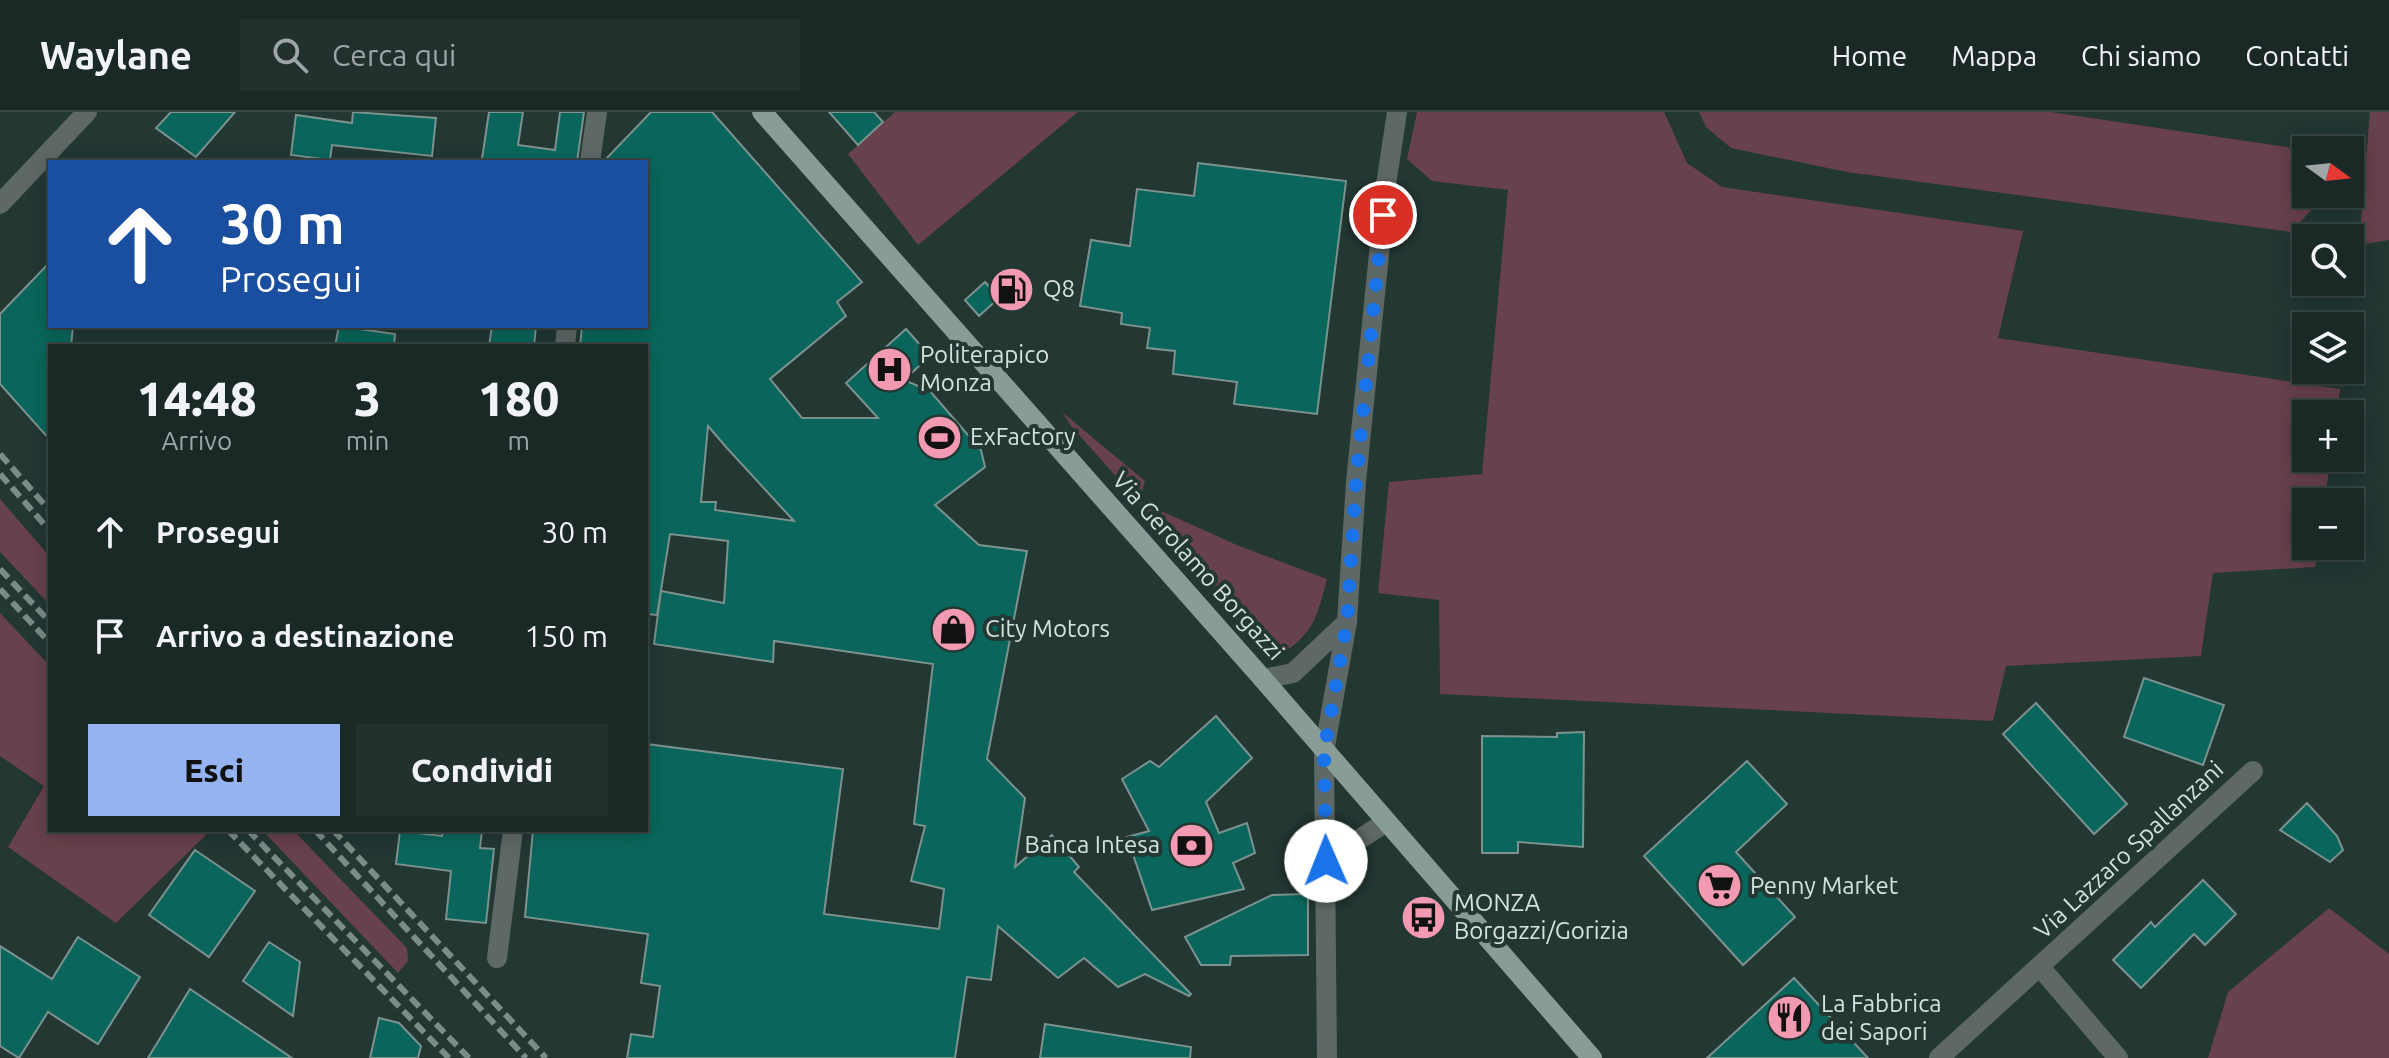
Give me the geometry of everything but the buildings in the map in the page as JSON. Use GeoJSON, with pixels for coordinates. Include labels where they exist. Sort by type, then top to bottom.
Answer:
{"type":"FeatureCollection","features":[{"type":"Feature","properties":{"kind":"main road","name":"Via Gerolamo Borgazzi"},"geometry":{"type":"LineString","coordinates":[[762,112],[1263,679],[1592,1058]]}},
{"type":"Feature","properties":{"kind":"street"},"geometry":{"type":"LineString","coordinates":[[0,204],[87,112]]}},
{"type":"Feature","properties":{"kind":"street"},"geometry":{"type":"LineString","coordinates":[[590,160],[597,112]]}},
{"type":"Feature","properties":{"kind":"street"},"geometry":{"type":"LineString","coordinates":[[1327,1058],[1324,752],[1347,622],[1356,482],[1386,185],[1397,112]]}},
{"type":"Feature","properties":{"kind":"street"},"geometry":{"type":"LineString","coordinates":[[1263,679],[1293,673],[1347,622]]}},
{"type":"Feature","properties":{"kind":"street","name":"Via Lazzaro Spallanzani"},"geometry":{"type":"LineString","coordinates":[[1939,1058],[2253,771]]}},
{"type":"Feature","properties":{"kind":"street"},"geometry":{"type":"LineString","coordinates":[[1326,861],[1386,822]]}},
{"type":"Feature","properties":{"kind":"street"},"geometry":{"type":"LineString","coordinates":[[497,958],[513,832]]}},
{"type":"Feature","properties":{"kind":"street","name":"Via Lazzaro Spallanzani"},"geometry":{"type":"LineString","coordinates":[[2040,967],[2118,1058]]}},
{"type":"Feature","properties":{"kind":"shaded area"},"geometry":{"type":"Polygon","coordinates":[[[895,112],[1078,112],[918,245],[848,154],[895,112]]]}},
{"type":"Feature","properties":{"kind":"shaded area"},"geometry":{"type":"Polygon","coordinates":[[[1417,112],[1664,112],[1687,163],[1722,187],[2023,231],[1998,338],[2340,389],[2339,400],[2292,400],[2292,472],[2329,472],[2326,488],[2292,488],[2292,560],[2316,560],[2315,567],[2213,573],[2201,656],[2006,666],[1993,721],[1440,694],[1439,600],[1378,593],[1389,482],[1482,474],[1508,190],[1432,181],[1407,159],[1417,112]]]}},
{"type":"Feature","properties":{"kind":"shaded area"},"geometry":{"type":"Polygon","coordinates":[[[1699,112],[2051,112],[2292,148],[2292,208],[2313,208],[2298,224],[2292,224],[2291,232],[1847,172],[1731,148],[1706,127],[1699,112]]]}},
{"type":"Feature","properties":{"kind":"shaded area"},"geometry":{"type":"Polygon","coordinates":[[[2370,112],[2389,112],[2389,240],[2364,244],[2364,224],[2361,224],[2370,112]]]}},
{"type":"Feature","properties":{"kind":"shaded area"},"geometry":{"type":"Polygon","coordinates":[[[1062,412],[1145,481],[1139,501],[1237,545],[1327,579],[1318,612],[1303,637],[1285,652],[1270,649],[1071,426],[1062,412]]]}},
{"type":"Feature","properties":{"kind":"shaded area"},"geometry":{"type":"Polygon","coordinates":[[[0,499],[48,555],[48,603],[0,552],[0,499]]]}},
{"type":"Feature","properties":{"kind":"shaded area"},"geometry":{"type":"Polygon","coordinates":[[[0,613],[48,664],[48,832],[209,832],[116,923],[8,847],[44,786],[0,756],[0,613]]]}},
{"type":"Feature","properties":{"kind":"shaded area"},"geometry":{"type":"Polygon","coordinates":[[[264,832],[295,832],[407,948],[408,961],[398,973],[264,832]]]}},
{"type":"Feature","properties":{"kind":"shaded area"},"geometry":{"type":"Polygon","coordinates":[[[2329,908],[2389,954],[2389,1058],[2208,1058],[2228,992],[2329,908]]]}},
{"type":"Feature","properties":{"kind":"railway"},"geometry":{"type":"LineString","coordinates":[[0,454],[48,509]]}},
{"type":"Feature","properties":{"kind":"railway"},"geometry":{"type":"LineString","coordinates":[[0,474],[48,529]]}},
{"type":"Feature","properties":{"kind":"railway"},"geometry":{"type":"LineString","coordinates":[[0,569],[48,620]]}},
{"type":"Feature","properties":{"kind":"railway"},"geometry":{"type":"LineString","coordinates":[[0,589],[48,641]]}},
{"type":"Feature","properties":{"kind":"railway"},"geometry":{"type":"LineString","coordinates":[[230,832],[449,1058]]}},
{"type":"Feature","properties":{"kind":"railway"},"geometry":{"type":"LineString","coordinates":[[250,832],[469,1058]]}},
{"type":"Feature","properties":{"kind":"railway"},"geometry":{"type":"LineString","coordinates":[[317,832],[526,1058]]}},
{"type":"Feature","properties":{"kind":"railway"},"geometry":{"type":"LineString","coordinates":[[335,832],[546,1058]]}},
{"type":"Feature","properties":{"kind":"place","name":"Q8"},"geometry":{"type":"Point","coordinates":[1012,289]}},
{"type":"Feature","properties":{"kind":"place","name":"Politerapico Monza"},"geometry":{"type":"Point","coordinates":[889,369]}},
{"type":"Feature","properties":{"kind":"place","name":"ExFactory"},"geometry":{"type":"Point","coordinates":[939,437]}},
{"type":"Feature","properties":{"kind":"place","name":"City Motors"},"geometry":{"type":"Point","coordinates":[954,629]}},
{"type":"Feature","properties":{"kind":"place","name":"Banca Intesa"},"geometry":{"type":"Point","coordinates":[1191,845]}},
{"type":"Feature","properties":{"kind":"place","name":"Penny Market"},"geometry":{"type":"Point","coordinates":[1719,886]}},
{"type":"Feature","properties":{"kind":"place","name":"MONZA Borgazzi/Gorizia"},"geometry":{"type":"Point","coordinates":[1423,917]}},
{"type":"Feature","properties":{"kind":"place","name":"La Fabbrica dei Sapori"},"geometry":{"type":"Point","coordinates":[1790,1018]}},
{"type":"Feature","properties":{"kind":"route"},"geometry":{"type":"LineString","coordinates":[[1326,861],[1324,752],[1347,622],[1356,482],[1383,215]]}}]}
